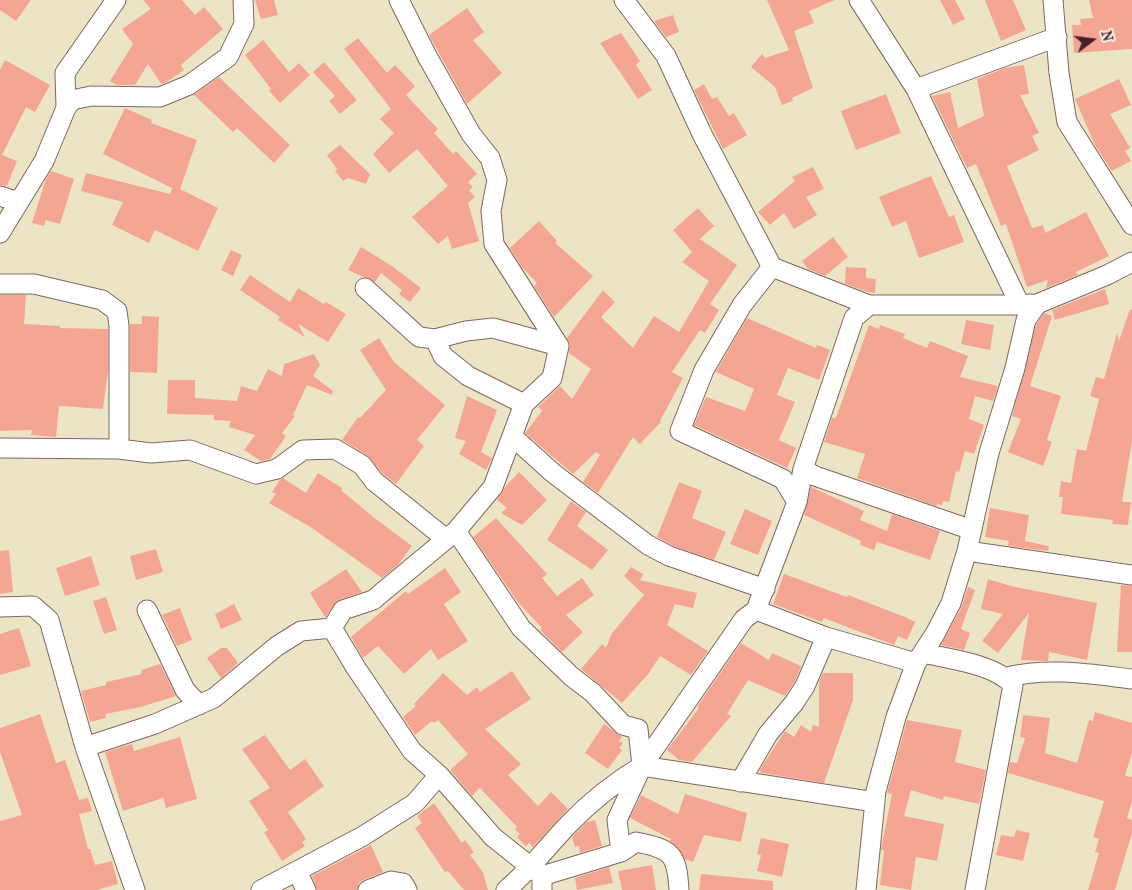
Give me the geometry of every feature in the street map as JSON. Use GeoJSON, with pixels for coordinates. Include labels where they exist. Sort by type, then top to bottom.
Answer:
{"type":"FeatureCollection","features":[{"type":"Feature","properties":{"kind":"street"},"geometry":{"type":"LineString","coordinates":[[66,108],[65,73],[116,0]]}},
{"type":"Feature","properties":{"kind":"street"},"geometry":{"type":"LineString","coordinates":[[0,233],[44,161],[66,108],[72,100],[91,96],[160,97],[189,85],[228,57],[244,24],[243,0]]}},
{"type":"Feature","properties":{"kind":"street"},"geometry":{"type":"LineString","coordinates":[[332,628],[343,610],[373,600],[451,535],[493,487],[524,404],[552,378],[560,346],[494,244],[491,211],[497,180],[490,158],[466,126],[427,56],[400,0]]}},
{"type":"Feature","properties":{"kind":"street"},"geometry":{"type":"LineString","coordinates":[[624,0],[666,56],[702,134],[772,267],[869,305],[1028,304],[1108,275],[1132,262]]}},
{"type":"Feature","properties":{"kind":"street"},"geometry":{"type":"LineString","coordinates":[[859,0],[916,89],[1028,304],[1015,368],[989,453],[967,551],[951,603],[919,658],[896,717],[876,791],[866,890]]}},
{"type":"Feature","properties":{"kind":"street"},"geometry":{"type":"LineString","coordinates":[[1055,0],[1059,73],[1067,122],[1132,226]]}},
{"type":"Feature","properties":{"kind":"street"},"geometry":{"type":"LineString","coordinates":[[916,89],[1057,37]]}},
{"type":"Feature","properties":{"kind":"street"},"geometry":{"type":"LineString","coordinates":[[0,196],[19,202]]}},
{"type":"Feature","properties":{"kind":"street"},"geometry":{"type":"LineString","coordinates":[[772,267],[742,305],[704,370],[680,431],[783,479],[797,502]]}},
{"type":"Feature","properties":{"kind":"street"},"geometry":{"type":"LineString","coordinates":[[0,284],[34,284],[102,300],[117,311],[119,326],[119,449]]}},
{"type":"Feature","properties":{"kind":"street"},"geometry":{"type":"LineString","coordinates":[[365,288],[419,337],[435,340],[466,331],[493,328],[560,346]]}},
{"type":"Feature","properties":{"kind":"street"},"geometry":{"type":"LineString","coordinates":[[621,852],[617,820],[642,766],[744,619],[756,610],[797,502],[802,469],[854,318],[869,305]]}},
{"type":"Feature","properties":{"kind":"street"},"geometry":{"type":"LineString","coordinates":[[435,340],[443,356],[468,376],[524,404]]}},
{"type":"Feature","properties":{"kind":"street"},"geometry":{"type":"LineString","coordinates":[[512,436],[553,473],[648,545],[668,556],[765,589]]}},
{"type":"Feature","properties":{"kind":"street"},"geometry":{"type":"LineString","coordinates":[[0,448],[119,449],[151,453],[190,450],[256,474],[277,469],[303,450],[336,449],[362,465],[374,481],[451,535],[521,628],[571,676],[593,693],[623,725],[638,730],[642,766]]}},
{"type":"Feature","properties":{"kind":"street"},"geometry":{"type":"LineString","coordinates":[[802,469],[815,476],[972,530]]}},
{"type":"Feature","properties":{"kind":"street"},"geometry":{"type":"LineString","coordinates":[[967,551],[1132,575]]}},
{"type":"Feature","properties":{"kind":"street"},"geometry":{"type":"LineString","coordinates":[[0,608],[33,606],[49,620],[84,747],[135,890]]}},
{"type":"Feature","properties":{"kind":"street"},"geometry":{"type":"LineString","coordinates":[[147,610],[185,690],[199,705]]}},
{"type":"Feature","properties":{"kind":"street"},"geometry":{"type":"LineString","coordinates":[[756,610],[826,637],[919,658],[972,664],[1007,677],[1030,672],[1057,672],[1132,679]]}},
{"type":"Feature","properties":{"kind":"street"},"geometry":{"type":"LineString","coordinates":[[84,747],[155,724],[214,698],[277,646],[301,631],[332,628]]}},
{"type":"Feature","properties":{"kind":"street"},"geometry":{"type":"LineString","coordinates":[[332,628],[356,668],[412,751],[439,775],[493,837],[538,878]]}},
{"type":"Feature","properties":{"kind":"street"},"geometry":{"type":"LineString","coordinates":[[740,782],[768,734],[794,703],[805,686],[826,637]]}},
{"type":"Feature","properties":{"kind":"street"},"geometry":{"type":"LineString","coordinates":[[975,890],[1013,685],[1007,677]]}},
{"type":"Feature","properties":{"kind":"street"},"geometry":{"type":"LineString","coordinates":[[538,878],[569,824],[622,778],[642,766],[875,802]]}},
{"type":"Feature","properties":{"kind":"street"},"geometry":{"type":"LineString","coordinates":[[261,890],[363,836],[414,803],[439,775]]}},
{"type":"Feature","properties":{"kind":"street"},"geometry":{"type":"LineString","coordinates":[[506,890],[621,852],[636,842],[654,845],[671,854],[678,865],[680,890]]}},
{"type":"Feature","properties":{"kind":"street"},"geometry":{"type":"LineString","coordinates":[[296,871],[306,890]]}},
{"type":"Feature","properties":{"kind":"street"},"geometry":{"type":"LineString","coordinates":[[368,890],[391,881],[404,883],[407,890]]}},
{"type":"Feature","properties":{"kind":"building"},"geometry":{"type":"Polygon","coordinates":[[[0,0],[31,0],[16,21],[0,10],[0,0]]]}},
{"type":"Feature","properties":{"kind":"building"},"geometry":{"type":"Polygon","coordinates":[[[143,0],[182,0],[195,15],[204,7],[223,29],[181,65],[184,70],[165,83],[161,84],[148,64],[135,85],[117,85],[110,81],[133,44],[122,29],[151,9],[143,0]]]}},
{"type":"Feature","properties":{"kind":"building"},"geometry":{"type":"Polygon","coordinates":[[[255,0],[274,0],[278,15],[261,19],[255,0]]]}},
{"type":"Feature","properties":{"kind":"building"},"geometry":{"type":"Polygon","coordinates":[[[767,0],[835,0],[809,11],[814,23],[794,31],[813,88],[792,98],[793,101],[782,105],[775,87],[751,67],[762,54],[765,58],[789,50],[767,0]]]}},
{"type":"Feature","properties":{"kind":"building"},"geometry":{"type":"Polygon","coordinates":[[[940,0],[955,0],[965,19],[953,25],[940,0]]]}},
{"type":"Feature","properties":{"kind":"building"},"geometry":{"type":"Polygon","coordinates":[[[985,0],[1013,0],[1026,30],[1001,41],[985,0]]]}},
{"type":"Feature","properties":{"kind":"building"},"geometry":{"type":"Polygon","coordinates":[[[1089,0],[1132,0],[1132,49],[1074,53],[1072,25],[1081,25],[1080,19],[1093,18],[1089,0]]]}},
{"type":"Feature","properties":{"kind":"building"},"geometry":{"type":"Polygon","coordinates":[[[467,8],[484,32],[473,40],[502,73],[467,104],[429,35],[467,8]]]}},
{"type":"Feature","properties":{"kind":"building"},"geometry":{"type":"Polygon","coordinates":[[[673,15],[679,32],[666,37],[654,21],[673,15]]]}},
{"type":"Feature","properties":{"kind":"building"},"geometry":{"type":"Polygon","coordinates":[[[621,33],[640,61],[636,65],[652,90],[638,99],[600,43],[621,33]]]}},
{"type":"Feature","properties":{"kind":"building"},"geometry":{"type":"Polygon","coordinates":[[[358,38],[387,73],[395,65],[415,86],[406,95],[438,129],[434,133],[453,154],[456,151],[477,174],[468,182],[473,187],[469,190],[475,197],[468,203],[479,241],[452,249],[448,236],[438,244],[412,217],[448,186],[417,149],[389,173],[373,154],[394,133],[380,119],[391,109],[344,49],[358,38]]]}},
{"type":"Feature","properties":{"kind":"building"},"geometry":{"type":"Polygon","coordinates":[[[263,40],[289,72],[299,63],[310,75],[280,103],[269,91],[271,89],[245,55],[263,40]]]}},
{"type":"Feature","properties":{"kind":"building"},"geometry":{"type":"Polygon","coordinates":[[[5,60],[50,85],[35,112],[26,107],[2,155],[17,161],[7,186],[0,185],[0,70],[5,60]]]}},
{"type":"Feature","properties":{"kind":"building"},"geometry":{"type":"Polygon","coordinates":[[[324,62],[357,100],[340,114],[329,101],[335,96],[313,72],[324,62]]]}},
{"type":"Feature","properties":{"kind":"building"},"geometry":{"type":"Polygon","coordinates":[[[1024,65],[1029,94],[1020,95],[1039,133],[1032,136],[1039,150],[1007,166],[1032,228],[1043,225],[1045,233],[1086,212],[1109,256],[1076,272],[1078,275],[1046,288],[1048,280],[1027,287],[1006,224],[1001,226],[976,164],[967,168],[932,96],[950,92],[958,128],[984,116],[977,79],[1005,68],[1024,65]]]}},
{"type":"Feature","properties":{"kind":"building"},"geometry":{"type":"Polygon","coordinates":[[[219,77],[290,145],[274,163],[237,128],[233,132],[194,95],[219,77]]]}},
{"type":"Feature","properties":{"kind":"building"},"geometry":{"type":"Polygon","coordinates":[[[1119,79],[1131,105],[1110,114],[1130,148],[1125,151],[1131,161],[1112,171],[1095,145],[1075,99],[1119,79]]]}},
{"type":"Feature","properties":{"kind":"building"},"geometry":{"type":"Polygon","coordinates":[[[704,84],[712,99],[717,97],[729,116],[734,113],[747,135],[723,149],[694,90],[704,84]]]}},
{"type":"Feature","properties":{"kind":"building"},"geometry":{"type":"Polygon","coordinates":[[[886,94],[901,133],[856,150],[841,111],[886,94]]]}},
{"type":"Feature","properties":{"kind":"building"},"geometry":{"type":"Polygon","coordinates":[[[125,108],[152,120],[151,123],[197,140],[180,189],[218,208],[198,251],[155,230],[149,243],[112,225],[123,202],[81,191],[86,173],[170,194],[172,188],[103,154],[125,108]]]}},
{"type":"Feature","properties":{"kind":"building"},"geometry":{"type":"Polygon","coordinates":[[[340,145],[370,174],[366,184],[348,178],[343,181],[335,171],[337,169],[327,155],[340,145]]]}},
{"type":"Feature","properties":{"kind":"building"},"geometry":{"type":"Polygon","coordinates":[[[813,167],[824,189],[806,197],[817,215],[794,229],[784,213],[770,225],[758,212],[795,181],[792,177],[813,167]]]}},
{"type":"Feature","properties":{"kind":"building"},"geometry":{"type":"Polygon","coordinates":[[[51,171],[74,179],[60,224],[46,220],[44,226],[32,223],[46,179],[51,171]]]}},
{"type":"Feature","properties":{"kind":"building"},"geometry":{"type":"Polygon","coordinates":[[[931,176],[949,217],[954,215],[964,242],[919,258],[906,221],[892,227],[879,197],[931,176]]]}},
{"type":"Feature","properties":{"kind":"building"},"geometry":{"type":"Polygon","coordinates":[[[698,208],[714,226],[700,239],[737,265],[710,304],[719,310],[705,333],[700,330],[672,372],[683,378],[661,422],[640,444],[633,437],[598,493],[583,482],[600,455],[596,452],[573,474],[525,433],[542,411],[538,407],[560,386],[572,399],[591,369],[569,353],[570,344],[567,338],[603,290],[615,302],[601,317],[633,348],[654,316],[679,332],[709,281],[682,262],[692,252],[673,230],[698,208]]]}},
{"type":"Feature","properties":{"kind":"building"},"geometry":{"type":"Polygon","coordinates":[[[539,221],[557,241],[555,243],[593,276],[554,317],[534,286],[537,283],[521,266],[510,248],[539,221]]]}},
{"type":"Feature","properties":{"kind":"building"},"geometry":{"type":"Polygon","coordinates":[[[833,237],[848,257],[825,276],[808,269],[802,261],[833,237]]]}},
{"type":"Feature","properties":{"kind":"building"},"geometry":{"type":"Polygon","coordinates":[[[361,247],[392,266],[421,288],[410,302],[399,294],[402,290],[381,273],[375,282],[348,270],[361,247]]]}},
{"type":"Feature","properties":{"kind":"building"},"geometry":{"type":"Polygon","coordinates":[[[231,250],[242,255],[233,276],[221,270],[231,250]]]}},
{"type":"Feature","properties":{"kind":"building"},"geometry":{"type":"Polygon","coordinates":[[[846,267],[866,268],[866,278],[876,279],[875,293],[845,284],[846,267]]]}},
{"type":"Feature","properties":{"kind":"building"},"geometry":{"type":"Polygon","coordinates":[[[250,275],[290,302],[298,288],[324,304],[326,302],[346,314],[328,342],[298,324],[305,337],[278,320],[280,317],[240,290],[250,275]]]}},
{"type":"Feature","properties":{"kind":"building"},"geometry":{"type":"Polygon","coordinates":[[[1105,289],[1109,304],[1055,320],[1052,310],[1105,289]]]}},
{"type":"Feature","properties":{"kind":"building"},"geometry":{"type":"Polygon","coordinates":[[[0,295],[26,295],[24,324],[60,326],[60,328],[108,329],[108,371],[103,409],[59,406],[56,437],[31,435],[32,430],[0,431],[0,295]]]}},
{"type":"Feature","properties":{"kind":"building"},"geometry":{"type":"Polygon","coordinates":[[[1130,309],[1132,310],[1132,441],[1122,502],[1131,502],[1128,525],[1112,524],[1113,520],[1061,514],[1063,497],[1059,497],[1061,481],[1071,483],[1077,449],[1086,451],[1099,399],[1090,396],[1096,377],[1104,379],[1117,333],[1119,341],[1130,309]]]}},
{"type":"Feature","properties":{"kind":"building"},"geometry":{"type":"Polygon","coordinates":[[[1044,313],[1052,316],[1030,386],[1061,396],[1047,440],[1052,442],[1043,466],[1008,452],[1021,419],[1012,416],[1036,325],[1044,313]]]}},
{"type":"Feature","properties":{"kind":"building"},"geometry":{"type":"Polygon","coordinates":[[[142,316],[159,317],[157,373],[130,372],[130,324],[142,324],[142,316]]]}},
{"type":"Feature","properties":{"kind":"building"},"geometry":{"type":"Polygon","coordinates":[[[747,318],[816,348],[817,345],[830,350],[819,380],[788,368],[777,395],[795,402],[779,440],[796,448],[787,468],[694,425],[706,397],[745,411],[754,389],[716,372],[747,318]]]}},
{"type":"Feature","properties":{"kind":"building"},"geometry":{"type":"Polygon","coordinates":[[[966,320],[994,325],[990,350],[961,344],[966,320]]]}},
{"type":"Feature","properties":{"kind":"building"},"geometry":{"type":"Polygon","coordinates":[[[869,325],[879,329],[880,325],[905,334],[903,338],[927,348],[930,341],[968,356],[960,377],[998,386],[993,401],[975,396],[969,419],[984,425],[974,454],[965,451],[959,472],[956,471],[949,502],[943,501],[942,505],[937,504],[936,506],[857,478],[865,454],[824,442],[832,418],[836,418],[869,325]]]}},
{"type":"Feature","properties":{"kind":"building"},"geometry":{"type":"Polygon","coordinates":[[[379,338],[394,362],[445,405],[417,440],[424,446],[396,484],[382,473],[368,456],[342,440],[358,417],[360,418],[386,390],[360,350],[379,338]]]}},
{"type":"Feature","properties":{"kind":"building"},"geometry":{"type":"Polygon","coordinates":[[[314,354],[320,365],[313,376],[333,391],[332,395],[307,385],[293,415],[295,416],[282,433],[286,436],[270,459],[261,461],[244,450],[255,435],[229,427],[231,421],[214,420],[214,415],[167,414],[168,380],[195,380],[195,398],[237,401],[241,386],[257,391],[268,369],[282,376],[284,364],[314,354]]]}},
{"type":"Feature","properties":{"kind":"building"},"geometry":{"type":"Polygon","coordinates":[[[467,396],[497,410],[481,452],[492,458],[486,470],[459,454],[466,441],[455,438],[467,396]]]}},
{"type":"Feature","properties":{"kind":"building"},"geometry":{"type":"Polygon","coordinates":[[[519,472],[547,500],[522,525],[501,513],[507,508],[497,500],[506,486],[519,472]]]}},
{"type":"Feature","properties":{"kind":"building"},"geometry":{"type":"Polygon","coordinates":[[[318,473],[342,488],[341,490],[377,520],[412,546],[398,565],[382,578],[312,528],[269,503],[276,494],[272,492],[283,478],[306,493],[318,473]]]}},
{"type":"Feature","properties":{"kind":"building"},"geometry":{"type":"Polygon","coordinates":[[[679,482],[702,491],[692,518],[726,532],[714,560],[673,546],[657,537],[679,482]]]}},
{"type":"Feature","properties":{"kind":"building"},"geometry":{"type":"Polygon","coordinates":[[[811,487],[864,511],[860,520],[887,531],[892,514],[940,531],[930,560],[877,542],[874,550],[860,545],[861,541],[804,515],[811,487]]]}},
{"type":"Feature","properties":{"kind":"building"},"geometry":{"type":"Polygon","coordinates":[[[571,501],[586,512],[577,526],[608,550],[592,570],[547,540],[571,501]]]}},
{"type":"Feature","properties":{"kind":"building"},"geometry":{"type":"Polygon","coordinates":[[[990,508],[1029,515],[1025,541],[1049,546],[1048,551],[1008,546],[1009,541],[985,537],[990,508]]]}},
{"type":"Feature","properties":{"kind":"building"},"geometry":{"type":"Polygon","coordinates":[[[745,509],[772,521],[758,555],[730,544],[745,509]]]}},
{"type":"Feature","properties":{"kind":"building"},"geometry":{"type":"Polygon","coordinates":[[[496,518],[547,574],[542,578],[557,596],[582,578],[594,595],[566,615],[583,632],[562,652],[540,630],[542,628],[517,601],[473,537],[496,518]]]}},
{"type":"Feature","properties":{"kind":"building"},"geometry":{"type":"Polygon","coordinates":[[[156,549],[163,572],[136,580],[130,556],[156,549]]]}},
{"type":"Feature","properties":{"kind":"building"},"geometry":{"type":"Polygon","coordinates":[[[9,550],[13,592],[0,594],[0,551],[9,550]]]}},
{"type":"Feature","properties":{"kind":"building"},"geometry":{"type":"Polygon","coordinates":[[[91,556],[100,585],[65,596],[56,568],[91,556]]]}},
{"type":"Feature","properties":{"kind":"building"},"geometry":{"type":"Polygon","coordinates":[[[631,567],[643,574],[640,580],[697,593],[693,608],[675,604],[667,625],[708,651],[691,675],[660,656],[649,673],[622,703],[581,669],[602,644],[606,648],[612,633],[644,595],[624,576],[631,567]]]}},
{"type":"Feature","properties":{"kind":"building"},"geometry":{"type":"Polygon","coordinates":[[[445,568],[461,592],[444,604],[468,641],[438,660],[431,649],[404,674],[378,646],[363,658],[351,637],[406,591],[408,594],[445,568]]]}},
{"type":"Feature","properties":{"kind":"building"},"geometry":{"type":"Polygon","coordinates":[[[346,569],[362,592],[339,600],[325,617],[310,593],[346,569]]]}},
{"type":"Feature","properties":{"kind":"building"},"geometry":{"type":"Polygon","coordinates":[[[784,574],[847,597],[848,595],[915,622],[907,640],[898,636],[894,645],[824,618],[822,622],[773,604],[784,574]]]}},
{"type":"Feature","properties":{"kind":"building"},"geometry":{"type":"Polygon","coordinates":[[[988,579],[1011,586],[1097,603],[1087,660],[1049,652],[1048,661],[1021,660],[1029,613],[998,653],[982,641],[1003,614],[981,609],[988,579]]]}},
{"type":"Feature","properties":{"kind":"building"},"geometry":{"type":"Polygon","coordinates":[[[1121,585],[1132,586],[1132,652],[1117,652],[1121,585]]]}},
{"type":"Feature","properties":{"kind":"building"},"geometry":{"type":"Polygon","coordinates":[[[968,587],[975,590],[961,629],[970,633],[964,650],[941,645],[961,608],[968,587]]]}},
{"type":"Feature","properties":{"kind":"building"},"geometry":{"type":"Polygon","coordinates":[[[106,597],[117,630],[104,634],[93,601],[106,597]]]}},
{"type":"Feature","properties":{"kind":"building"},"geometry":{"type":"Polygon","coordinates":[[[234,604],[242,620],[221,629],[215,614],[234,604]]]}},
{"type":"Feature","properties":{"kind":"building"},"geometry":{"type":"Polygon","coordinates":[[[180,608],[192,640],[177,646],[162,615],[180,608]]]}},
{"type":"Feature","properties":{"kind":"building"},"geometry":{"type":"Polygon","coordinates":[[[19,628],[31,666],[0,675],[0,634],[19,628]]]}},
{"type":"Feature","properties":{"kind":"building"},"geometry":{"type":"Polygon","coordinates":[[[741,643],[769,660],[772,653],[801,666],[795,681],[785,696],[748,680],[727,714],[731,716],[692,762],[679,760],[667,750],[699,708],[697,707],[741,643]]]}},
{"type":"Feature","properties":{"kind":"building"},"geometry":{"type":"Polygon","coordinates":[[[221,648],[227,648],[238,663],[221,678],[207,658],[221,648]]]}},
{"type":"Feature","properties":{"kind":"building"},"geometry":{"type":"Polygon","coordinates":[[[160,664],[176,696],[141,707],[105,714],[106,718],[90,722],[81,691],[106,685],[106,682],[142,674],[141,670],[160,664]]]}},
{"type":"Feature","properties":{"kind":"building"},"geometry":{"type":"Polygon","coordinates":[[[512,671],[531,699],[485,729],[521,764],[508,775],[538,806],[551,792],[568,809],[533,847],[529,843],[526,846],[517,837],[520,834],[515,829],[517,827],[480,788],[472,796],[450,770],[468,754],[438,720],[434,723],[432,721],[415,735],[403,717],[416,706],[414,704],[443,673],[467,695],[477,687],[480,692],[512,671]]]}},
{"type":"Feature","properties":{"kind":"building"},"geometry":{"type":"Polygon","coordinates":[[[823,673],[853,673],[853,700],[824,783],[762,773],[759,771],[785,731],[794,737],[801,725],[811,732],[813,725],[819,727],[819,682],[823,673]]]}},
{"type":"Feature","properties":{"kind":"building"},"geometry":{"type":"Polygon","coordinates":[[[1095,712],[1132,723],[1132,752],[1125,776],[1132,777],[1132,801],[1127,818],[1132,820],[1132,833],[1115,890],[1088,890],[1099,853],[1095,852],[1099,839],[1093,837],[1104,801],[1008,773],[1010,762],[1017,763],[1025,738],[1020,737],[1023,715],[1050,718],[1045,753],[1077,763],[1089,720],[1093,721],[1095,712]]]}},
{"type":"Feature","properties":{"kind":"building"},"geometry":{"type":"Polygon","coordinates":[[[40,714],[56,763],[65,760],[79,800],[88,798],[92,811],[79,814],[88,849],[90,849],[95,865],[112,861],[118,884],[97,890],[0,890],[0,821],[22,815],[0,752],[0,728],[40,714]]]}},
{"type":"Feature","properties":{"kind":"building"},"geometry":{"type":"Polygon","coordinates":[[[907,720],[962,730],[955,762],[986,770],[979,804],[944,796],[943,800],[911,790],[904,816],[944,824],[937,861],[916,857],[911,890],[880,885],[884,851],[881,849],[892,794],[887,793],[907,720]]]}},
{"type":"Feature","properties":{"kind":"building"},"geometry":{"type":"Polygon","coordinates":[[[604,724],[622,737],[619,741],[623,743],[619,748],[622,750],[608,769],[585,753],[604,724]]]}},
{"type":"Feature","properties":{"kind":"building"},"geometry":{"type":"Polygon","coordinates":[[[265,735],[290,770],[305,759],[324,786],[288,812],[306,839],[302,842],[305,846],[282,861],[264,832],[268,830],[249,801],[270,788],[242,749],[265,735]]]}},
{"type":"Feature","properties":{"kind":"building"},"geometry":{"type":"Polygon","coordinates":[[[180,737],[197,799],[166,808],[163,798],[123,811],[105,752],[132,744],[134,751],[180,737]]]}},
{"type":"Feature","properties":{"kind":"building"},"geometry":{"type":"Polygon","coordinates":[[[685,794],[747,813],[741,842],[704,835],[693,862],[685,859],[679,849],[670,841],[671,839],[630,818],[641,795],[678,814],[685,794]]]}},
{"type":"Feature","properties":{"kind":"building"},"geometry":{"type":"Polygon","coordinates":[[[434,803],[462,843],[465,840],[474,852],[470,855],[483,872],[488,890],[464,890],[448,871],[445,872],[415,828],[422,823],[417,816],[434,803]]]}},
{"type":"Feature","properties":{"kind":"building"},"geometry":{"type":"Polygon","coordinates":[[[595,820],[602,846],[580,853],[579,846],[575,847],[572,837],[587,822],[595,820]]]}},
{"type":"Feature","properties":{"kind":"building"},"geometry":{"type":"Polygon","coordinates":[[[1016,830],[1030,833],[1023,861],[996,855],[1001,835],[1014,837],[1016,830]]]}},
{"type":"Feature","properties":{"kind":"building"},"geometry":{"type":"Polygon","coordinates":[[[761,838],[789,844],[782,877],[757,871],[761,855],[757,854],[761,838]]]}},
{"type":"Feature","properties":{"kind":"building"},"geometry":{"type":"Polygon","coordinates":[[[371,845],[383,872],[363,880],[359,883],[357,890],[317,890],[312,876],[371,845]]]}},
{"type":"Feature","properties":{"kind":"building"},"geometry":{"type":"Polygon","coordinates":[[[652,865],[656,890],[622,890],[618,871],[652,865]]]}},
{"type":"Feature","properties":{"kind":"building"},"geometry":{"type":"Polygon","coordinates":[[[609,867],[613,883],[577,890],[575,878],[609,867]]]}},
{"type":"Feature","properties":{"kind":"building"},"geometry":{"type":"Polygon","coordinates":[[[701,874],[773,881],[773,890],[699,890],[701,874]]]}}]}
